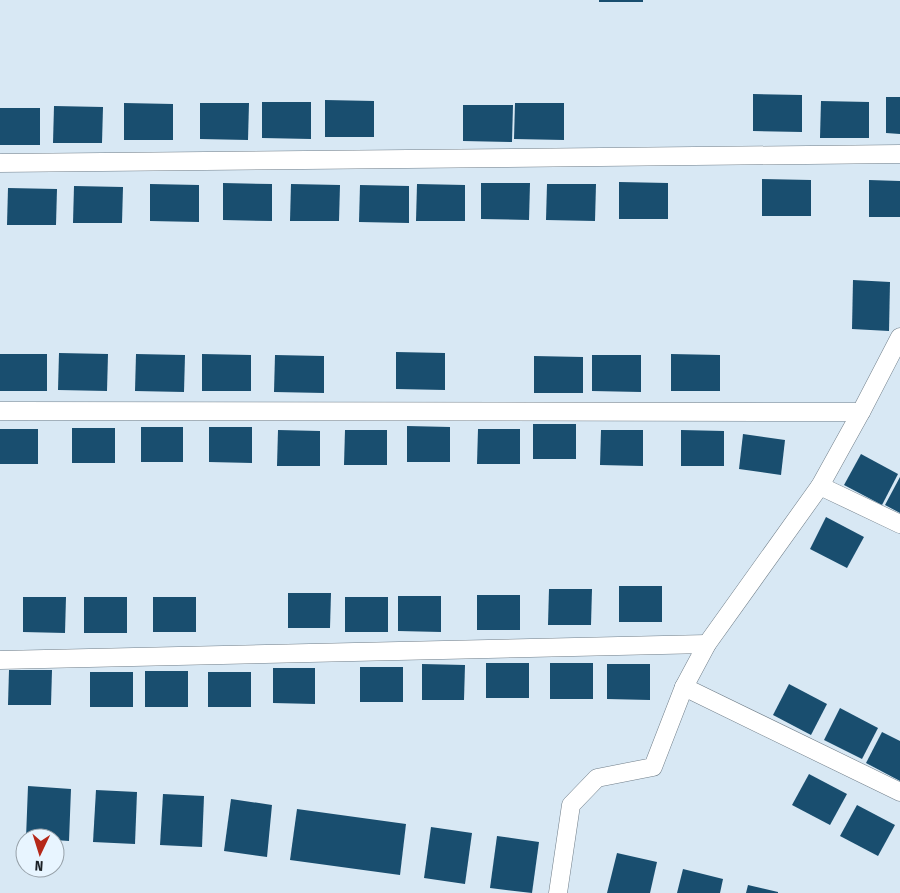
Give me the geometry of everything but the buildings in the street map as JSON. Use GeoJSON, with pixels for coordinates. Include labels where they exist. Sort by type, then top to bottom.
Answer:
{"type":"FeatureCollection","features":[{"type":"Feature","properties":{"kind":"street"},"geometry":{"type":"LineString","coordinates":[[0,163],[900,154]]}},
{"type":"Feature","properties":{"kind":"street"},"geometry":{"type":"LineString","coordinates":[[558,893],[571,805],[597,778],[653,767],[684,687],[707,644],[820,486],[900,337]]}},
{"type":"Feature","properties":{"kind":"street"},"geometry":{"type":"LineString","coordinates":[[0,410],[861,412]]}},
{"type":"Feature","properties":{"kind":"street"},"geometry":{"type":"LineString","coordinates":[[820,486],[900,524]]}},
{"type":"Feature","properties":{"kind":"street"},"geometry":{"type":"LineString","coordinates":[[0,660],[707,644]]}},
{"type":"Feature","properties":{"kind":"street"},"geometry":{"type":"LineString","coordinates":[[684,687],[900,792]]}}]}
